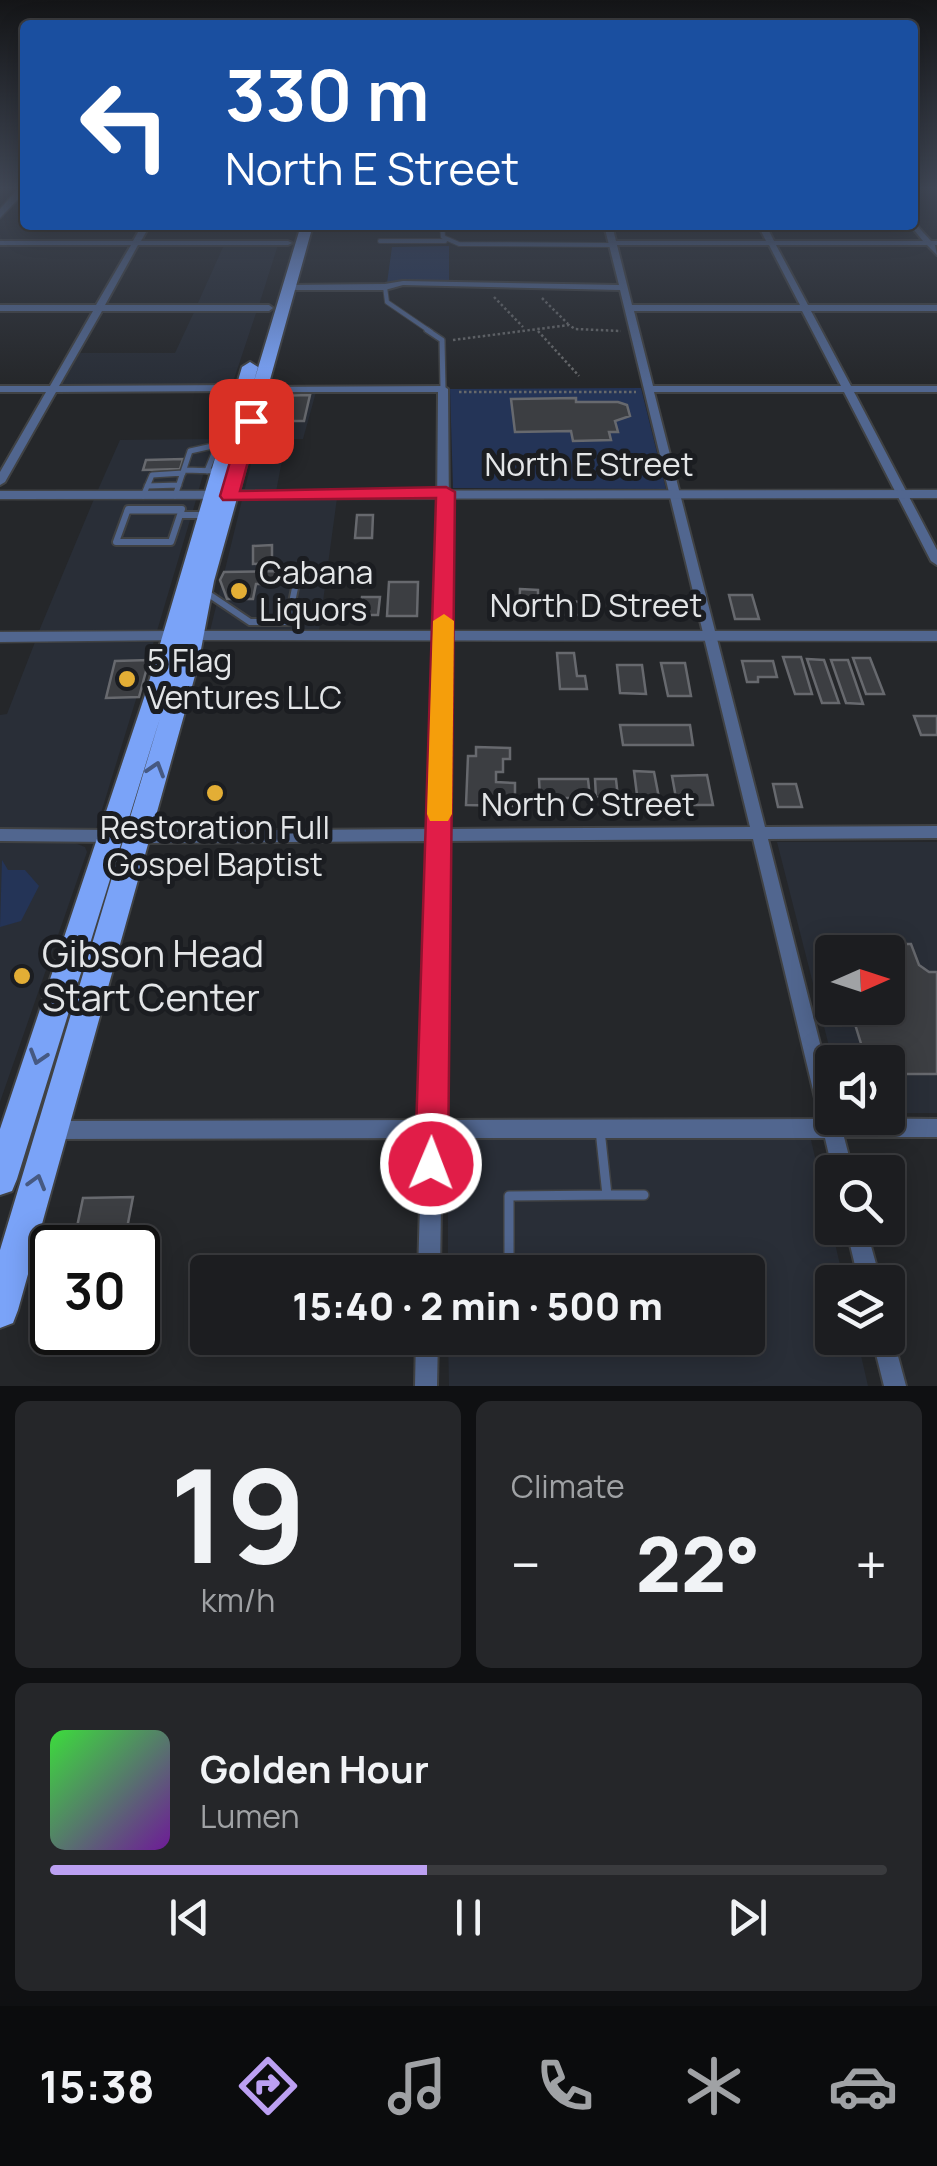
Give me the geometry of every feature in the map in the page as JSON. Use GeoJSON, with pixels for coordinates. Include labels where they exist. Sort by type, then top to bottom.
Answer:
{"type":"FeatureCollection","features":[{"type":"Feature","properties":{"kind":"main road"},"geometry":{"type":"LineString","coordinates":[[0,1178],[7,1131],[121,836],[184,636],[203,590],[209,494],[252,389],[268,308],[284,255]]}},
{"type":"Feature","properties":{"kind":"main road"},"geometry":{"type":"LineString","coordinates":[[288,255],[290,264],[284,283],[290,287]]}},
{"type":"Feature","properties":{"kind":"main road"},"geometry":{"type":"LineString","coordinates":[[184,636],[209,494],[223,444],[273,346],[299,255]]}},
{"type":"Feature","properties":{"kind":"main road"},"geometry":{"type":"LineString","coordinates":[[268,308],[276,311],[269,336],[273,346]]}},
{"type":"Feature","properties":{"kind":"main road"},"geometry":{"type":"LineString","coordinates":[[0,1310],[52,1130],[121,836]]}},
{"type":"Feature","properties":{"kind":"street"},"geometry":{"type":"LineString","coordinates":[[0,482],[129,255]]}},
{"type":"Feature","properties":{"kind":"street"},"geometry":{"type":"LineString","coordinates":[[615,255],[815,1060]]}},
{"type":"Feature","properties":{"kind":"street"},"geometry":{"type":"LineString","coordinates":[[777,255],[937,560]]}},
{"type":"Feature","properties":{"kind":"street"},"geometry":{"type":"LineString","coordinates":[[290,287],[385,287],[402,283],[623,288]]}},
{"type":"Feature","properties":{"kind":"street"},"geometry":{"type":"LineString","coordinates":[[0,308],[268,308]]}},
{"type":"Feature","properties":{"kind":"street"},"geometry":{"type":"LineString","coordinates":[[628,308],[937,308]]}},
{"type":"Feature","properties":{"kind":"street"},"geometry":{"type":"LineString","coordinates":[[0,389],[443,390],[444,636],[429,1255]]}},
{"type":"Feature","properties":{"kind":"street"},"geometry":{"type":"LineString","coordinates":[[648,390],[937,389]]}},
{"type":"Feature","properties":{"kind":"street","name":"North E Street"},"geometry":{"type":"LineString","coordinates":[[0,495],[145,491],[170,497],[446,492],[937,494]]}},
{"type":"Feature","properties":{"kind":"street","name":"North D Street"},"geometry":{"type":"LineString","coordinates":[[0,637],[184,636],[265,629],[444,636],[937,636]]}},
{"type":"Feature","properties":{"kind":"street","name":"North C Street"},"geometry":{"type":"LineString","coordinates":[[0,836],[937,832]]}},
{"type":"Feature","properties":{"kind":"street"},"geometry":{"type":"LineString","coordinates":[[52,1130],[815,1128]]}},
{"type":"Feature","properties":{"kind":"street"},"geometry":{"type":"LineString","coordinates":[[905,1128],[937,1128]]}},
{"type":"Feature","properties":{"kind":"street"},"geometry":{"type":"LineString","coordinates":[[426,1386],[427,1355]]}},
{"type":"Feature","properties":{"kind":"street"},"geometry":{"type":"LineString","coordinates":[[887,1355],[895,1386]]}},
{"type":"Feature","properties":{"kind":"lane"},"geometry":{"type":"LineString","coordinates":[[385,287],[387,302],[442,340],[443,390]]}},
{"type":"Feature","properties":{"kind":"lane"},"geometry":{"type":"LineString","coordinates":[[209,494],[171,542],[116,542],[128,509],[170,497],[190,451],[223,444]]}},
{"type":"Feature","properties":{"kind":"lane"},"geometry":{"type":"LineString","coordinates":[[145,491],[152,475],[183,472],[209,494]]}},
{"type":"Feature","properties":{"kind":"lane"},"geometry":{"type":"LineString","coordinates":[[170,497],[182,510],[209,494]]}},
{"type":"Feature","properties":{"kind":"lane"},"geometry":{"type":"LineString","coordinates":[[203,590],[265,629],[288,622],[296,583]]}},
{"type":"Feature","properties":{"kind":"lane"},"geometry":{"type":"LineString","coordinates":[[600,1129],[607,1194]]}},
{"type":"Feature","properties":{"kind":"lane"},"geometry":{"type":"LineString","coordinates":[[509,1255],[509,1196],[644,1195]]}},
{"type":"Feature","properties":{"kind":"path"},"geometry":{"type":"LineString","coordinates":[[489,292],[524,328]]}},
{"type":"Feature","properties":{"kind":"path"},"geometry":{"type":"LineString","coordinates":[[537,294],[575,330],[621,331]]}},
{"type":"Feature","properties":{"kind":"path"},"geometry":{"type":"LineString","coordinates":[[442,340],[569,325]]}},
{"type":"Feature","properties":{"kind":"path"},"geometry":{"type":"LineString","coordinates":[[537,330],[579,376]]}},
{"type":"Feature","properties":{"kind":"path"},"geometry":{"type":"LineString","coordinates":[[443,390],[648,390]]}},
{"type":"Feature","properties":{"kind":"shaded area"},"geometry":{"type":"Polygon","coordinates":[[[220,255],[275,255],[259,305],[197,305],[220,255]]]}},
{"type":"Feature","properties":{"kind":"shaded area"},"geometry":{"type":"Polygon","coordinates":[[[391,255],[449,255],[449,283],[387,283],[391,255]]]}},
{"type":"Feature","properties":{"kind":"shaded area"},"geometry":{"type":"Polygon","coordinates":[[[195,310],[257,310],[232,385],[61,386],[80,353],[175,353],[195,310]]]}},
{"type":"Feature","properties":{"kind":"shaded area"},"geometry":{"type":"Polygon","coordinates":[[[641,388],[666,489],[453,488],[450,389],[641,388]]]}},
{"type":"Feature","properties":{"kind":"shaded area"},"geometry":{"type":"Polygon","coordinates":[[[269,392],[316,392],[303,439],[286,439],[276,492],[244,492],[269,392]]]}},
{"type":"Feature","properties":{"kind":"shaded area"},"geometry":{"type":"Polygon","coordinates":[[[214,439],[198,492],[97,492],[120,440],[214,439]]]}},
{"type":"Feature","properties":{"kind":"shaded area"},"geometry":{"type":"Polygon","coordinates":[[[337,498],[319,631],[210,631],[242,500],[337,498]]]}},
{"type":"Feature","properties":{"kind":"shaded area"},"geometry":{"type":"Polygon","coordinates":[[[94,499],[196,500],[157,631],[39,631],[94,499]]]}},
{"type":"Feature","properties":{"kind":"shaded area"},"geometry":{"type":"Polygon","coordinates":[[[154,641],[96,829],[0,828],[0,715],[7,714],[35,642],[154,641]]]}},
{"type":"Feature","properties":{"kind":"shaded area","name":"Gibson Head Start Center"},"geometry":{"type":"Polygon","coordinates":[[[0,841],[70,841],[85,847],[87,852],[0,1102],[0,841]]]}},
{"type":"Feature","properties":{"kind":"shaded area"},"geometry":{"type":"Polygon","coordinates":[[[777,842],[937,842],[937,1113],[905,1113],[905,1045],[829,1045],[824,1025],[905,1025],[905,935],[815,935],[815,991],[777,842]]]}},
{"type":"Feature","properties":{"kind":"shaded area"},"geometry":{"type":"Polygon","coordinates":[[[2,860],[8,870],[25,870],[39,886],[21,921],[0,927],[2,860]]]}},
{"type":"Feature","properties":{"kind":"shaded area"},"geometry":{"type":"Polygon","coordinates":[[[448,1140],[811,1140],[815,1157],[815,1245],[835,1245],[840,1265],[815,1265],[815,1355],[861,1355],[868,1386],[449,1386],[448,1355],[765,1355],[765,1255],[448,1255],[448,1140]]]}},
{"type":"Feature","properties":{"kind":"building"},"geometry":{"type":"Polygon","coordinates":[[[310,395],[304,421],[266,421],[272,396],[310,395]]]}},
{"type":"Feature","properties":{"kind":"building"},"geometry":{"type":"Polygon","coordinates":[[[576,398],[576,402],[627,405],[630,416],[615,421],[618,432],[609,432],[611,440],[573,441],[571,431],[515,432],[511,399],[576,398]]]}},
{"type":"Feature","properties":{"kind":"building"},"geometry":{"type":"Polygon","coordinates":[[[183,459],[180,469],[143,470],[146,460],[183,459]]]}},
{"type":"Feature","properties":{"kind":"building"},"geometry":{"type":"Polygon","coordinates":[[[357,515],[373,515],[372,538],[355,538],[357,515]]]}},
{"type":"Feature","properties":{"kind":"building"},"geometry":{"type":"Polygon","coordinates":[[[272,545],[272,563],[253,564],[253,546],[272,545]]]}},
{"type":"Feature","properties":{"kind":"building","name":"Cabana Liquors"},"geometry":{"type":"Polygon","coordinates":[[[277,571],[275,584],[256,584],[253,599],[227,599],[220,580],[224,572],[277,571]]]}},
{"type":"Feature","properties":{"kind":"building"},"geometry":{"type":"Polygon","coordinates":[[[389,582],[418,582],[417,616],[387,616],[389,582]]]}},
{"type":"Feature","properties":{"kind":"building"},"geometry":{"type":"Polygon","coordinates":[[[520,589],[538,590],[538,612],[519,611],[520,589]]]}},
{"type":"Feature","properties":{"kind":"building"},"geometry":{"type":"Polygon","coordinates":[[[729,595],[752,595],[759,619],[735,619],[729,595]]]}},
{"type":"Feature","properties":{"kind":"building"},"geometry":{"type":"Polygon","coordinates":[[[362,597],[380,597],[378,615],[360,615],[362,597]]]}},
{"type":"Feature","properties":{"kind":"building"},"geometry":{"type":"Polygon","coordinates":[[[558,601],[587,602],[588,615],[559,615],[558,601]]]}},
{"type":"Feature","properties":{"kind":"building"},"geometry":{"type":"Polygon","coordinates":[[[557,653],[574,653],[577,676],[585,676],[587,689],[560,689],[557,653]]]}},
{"type":"Feature","properties":{"kind":"building"},"geometry":{"type":"Polygon","coordinates":[[[783,657],[801,657],[812,694],[795,694],[783,657]]]}},
{"type":"Feature","properties":{"kind":"building"},"geometry":{"type":"Polygon","coordinates":[[[853,658],[870,658],[884,694],[866,694],[853,658]]]}},
{"type":"Feature","properties":{"kind":"building"},"geometry":{"type":"Polygon","coordinates":[[[807,659],[824,660],[839,703],[822,703],[807,659]]]}},
{"type":"Feature","properties":{"kind":"building","name":"5 Flag Ventures LLC"},"geometry":{"type":"Polygon","coordinates":[[[149,660],[139,697],[106,698],[115,661],[149,660]]]}},
{"type":"Feature","properties":{"kind":"building"},"geometry":{"type":"Polygon","coordinates":[[[831,660],[848,660],[863,704],[846,703],[831,660]]]}},
{"type":"Feature","properties":{"kind":"building"},"geometry":{"type":"Polygon","coordinates":[[[742,661],[773,661],[777,677],[758,677],[758,682],[747,682],[742,661]]]}},
{"type":"Feature","properties":{"kind":"building"},"geometry":{"type":"Polygon","coordinates":[[[661,663],[685,663],[691,696],[668,696],[661,663]]]}},
{"type":"Feature","properties":{"kind":"building"},"geometry":{"type":"Polygon","coordinates":[[[617,665],[642,665],[646,694],[620,693],[617,665]]]}},
{"type":"Feature","properties":{"kind":"building"},"geometry":{"type":"Polygon","coordinates":[[[914,716],[937,716],[937,735],[921,735],[914,716]]]}},
{"type":"Feature","properties":{"kind":"building"},"geometry":{"type":"Polygon","coordinates":[[[620,725],[690,725],[693,745],[623,745],[620,725]]]}},
{"type":"Feature","properties":{"kind":"building"},"geometry":{"type":"Polygon","coordinates":[[[476,747],[510,748],[510,759],[503,759],[503,772],[496,772],[496,782],[515,783],[515,806],[466,805],[468,756],[476,756],[476,747]]]}},
{"type":"Feature","properties":{"kind":"building"},"geometry":{"type":"Polygon","coordinates":[[[634,771],[654,772],[660,803],[638,803],[634,771]]]}},
{"type":"Feature","properties":{"kind":"building"},"geometry":{"type":"Polygon","coordinates":[[[707,775],[713,805],[687,805],[686,798],[676,798],[672,776],[707,775]]]}},
{"type":"Feature","properties":{"kind":"building"},"geometry":{"type":"Polygon","coordinates":[[[539,779],[588,779],[590,798],[540,798],[539,779]]]}},
{"type":"Feature","properties":{"kind":"building"},"geometry":{"type":"Polygon","coordinates":[[[595,779],[616,779],[618,798],[596,797],[595,779]]]}},
{"type":"Feature","properties":{"kind":"building"},"geometry":{"type":"Polygon","coordinates":[[[773,784],[796,784],[802,807],[778,807],[773,784]]]}},
{"type":"Feature","properties":{"kind":"building"},"geometry":{"type":"Polygon","coordinates":[[[905,944],[911,944],[919,965],[937,972],[937,1074],[905,1074],[905,1045],[861,1045],[855,1025],[905,1025],[905,944]]]}},
{"type":"Feature","properties":{"kind":"building"},"geometry":{"type":"Polygon","coordinates":[[[133,1197],[128,1225],[77,1225],[83,1198],[133,1197]]]}},
{"type":"Feature","properties":{"kind":"slow traffic"},"geometry":{"type":"LineString","coordinates":[[439,814],[444,621]]}},
{"type":"Feature","properties":{"kind":"place","name":"Cabana Liquors"},"geometry":{"type":"Point","coordinates":[239,591]}},
{"type":"Feature","properties":{"kind":"place","name":"5 Flag Ventures LLC"},"geometry":{"type":"Point","coordinates":[127,679]}},
{"type":"Feature","properties":{"kind":"place","name":"Restoration Full Gospel Baptist"},"geometry":{"type":"Point","coordinates":[215,793]}},
{"type":"Feature","properties":{"kind":"place","name":"Gibson Head Start Center"},"geometry":{"type":"Point","coordinates":[22,976]}},
{"type":"Feature","properties":{"kind":"route"},"geometry":{"type":"LineString","coordinates":[[251,421],[229,496],[446,492],[431,1164]]}}]}
